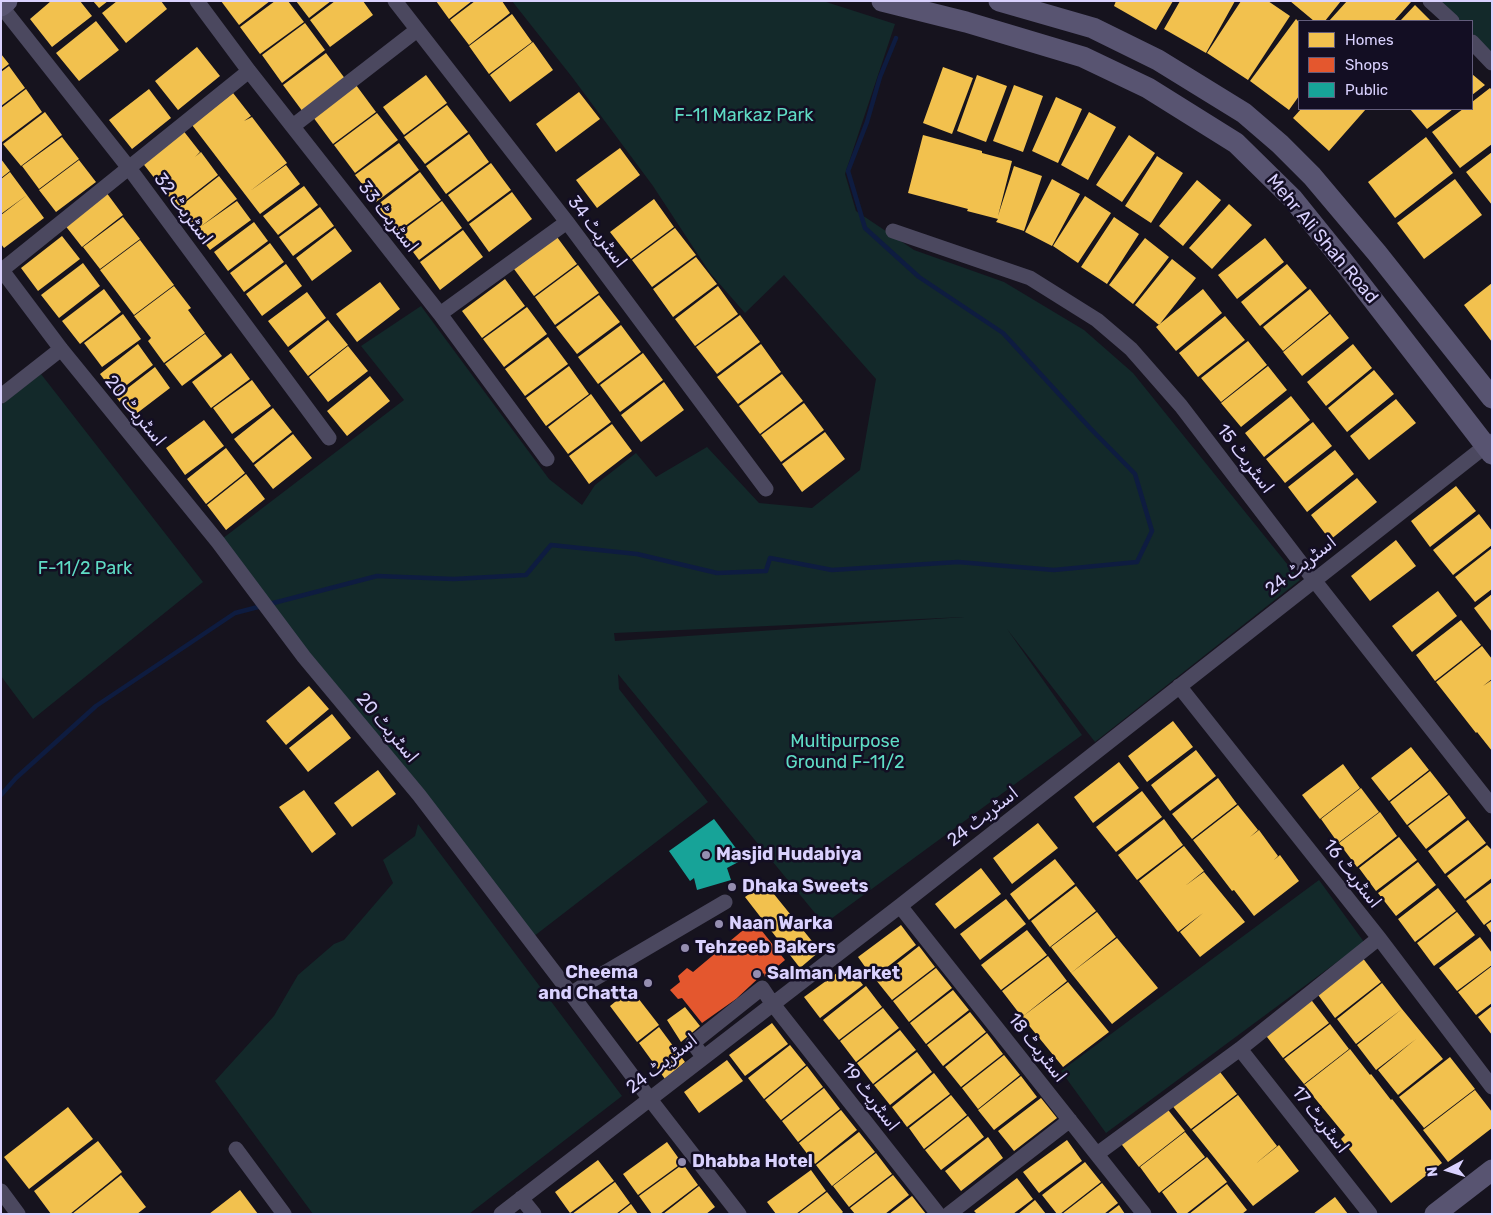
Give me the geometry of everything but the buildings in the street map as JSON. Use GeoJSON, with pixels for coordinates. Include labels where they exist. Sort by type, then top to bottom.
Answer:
{"type":"FeatureCollection","features":[{"type":"Feature","properties":{"kind":"street"},"geometry":{"type":"LineString","coordinates":[[1,6],[7,1]]}},
{"type":"Feature","properties":{"kind":"street","name":"اسٹریٹ 33"},"geometry":{"type":"LineString","coordinates":[[197,1],[249,71],[440,314],[547,459]]}},
{"type":"Feature","properties":{"kind":"street","name":"اسٹریٹ 34"},"geometry":{"type":"LineString","coordinates":[[394,1],[567,222],[766,489]]}},
{"type":"Feature","properties":{"kind":"street","name":"Mehr Ali Shah Road"},"geometry":{"type":"LineString","coordinates":[[882,1],[966,22],[1083,57],[1148,88],[1236,143],[1293,199],[1490,447]]}},
{"type":"Feature","properties":{"kind":"street","name":"Mehr Ali Shah Road"},"geometry":{"type":"LineString","coordinates":[[1000,1],[1093,28],[1158,60],[1244,113],[1280,144],[1312,176],[1353,224],[1492,398]]}},
{"type":"Feature","properties":{"kind":"street"},"geometry":{"type":"LineString","coordinates":[[1430,1],[1451,20]]}},
{"type":"Feature","properties":{"kind":"street","name":"اسٹریٹ 32"},"geometry":{"type":"LineString","coordinates":[[1,6],[129,168],[329,438]]}},
{"type":"Feature","properties":{"kind":"street"},"geometry":{"type":"LineString","coordinates":[[293,126],[417,30]]}},
{"type":"Feature","properties":{"kind":"street"},"geometry":{"type":"LineString","coordinates":[[1473,43],[1492,63]]}},
{"type":"Feature","properties":{"kind":"street"},"geometry":{"type":"LineString","coordinates":[[1,270],[249,71]]}},
{"type":"Feature","properties":{"kind":"street"},"geometry":{"type":"LineString","coordinates":[[440,314],[567,222]]}},
{"type":"Feature","properties":{"kind":"street","name":"اسٹریٹ 15"},"geometry":{"type":"LineString","coordinates":[[892,231],[1030,278],[1097,320],[1131,349],[1175,398],[1314,580],[1492,806]]}},
{"type":"Feature","properties":{"kind":"street","name":"اسٹریٹ 20"},"geometry":{"type":"LineString","coordinates":[[1,270],[61,349],[218,542],[304,657],[419,796],[739,1214]]}},
{"type":"Feature","properties":{"kind":"street"},"geometry":{"type":"LineString","coordinates":[[1,396],[61,349]]}},
{"type":"Feature","properties":{"kind":"street","name":"اسٹریٹ 24"},"geometry":{"type":"LineString","coordinates":[[501,1214],[900,906],[1314,580],[1490,447]]}},
{"type":"Feature","properties":{"kind":"street","name":"اسٹریٹ 16"},"geometry":{"type":"LineString","coordinates":[[1179,686],[1379,938],[1492,1087]]}},
{"type":"Feature","properties":{"kind":"street"},"geometry":{"type":"LineString","coordinates":[[572,994],[588,982],[725,902]]}},
{"type":"Feature","properties":{"kind":"street","name":"اسٹریٹ 18"},"geometry":{"type":"LineString","coordinates":[[900,906],[1144,1214]]}},
{"type":"Feature","properties":{"kind":"street"},"geometry":{"type":"LineString","coordinates":[[1097,1154],[1240,1050],[1379,938]]}},
{"type":"Feature","properties":{"kind":"street","name":"اسٹریٹ 19"},"geometry":{"type":"LineString","coordinates":[[772,1003],[938,1214]]}},
{"type":"Feature","properties":{"kind":"street","name":"اسٹریٹ 17"},"geometry":{"type":"LineString","coordinates":[[1240,1050],[1370,1214]]}},
{"type":"Feature","properties":{"kind":"street"},"geometry":{"type":"LineString","coordinates":[[949,1214],[1070,1120]]}},
{"type":"Feature","properties":{"kind":"street"},"geometry":{"type":"LineString","coordinates":[[236,1149],[284,1214]]}},
{"type":"Feature","properties":{"kind":"street"},"geometry":{"type":"LineString","coordinates":[[1435,1214],[1492,1170]]}},
{"type":"Feature","properties":{"kind":"street"},"geometry":{"type":"LineString","coordinates":[[1,1191],[18,1214]]}},
{"type":"Feature","properties":{"kind":"street"},"geometry":{"type":"LineString","coordinates":[[521,1198],[534,1214]]}},
{"type":"Feature","properties":{"kind":"green space"},"geometry":{"type":"Polygon","coordinates":[[[512,1],[823,1],[895,24],[845,174],[856,211],[914,250],[1004,282],[1084,330],[1133,373],[1300,580],[1095,742],[1007,629],[1082,735],[824,924],[618,674],[619,689],[708,802],[529,940],[218,542],[404,400],[361,346],[421,306],[549,479],[582,505],[595,485],[636,453],[656,477],[707,447],[759,503],[812,508],[860,470],[876,379],[784,275],[745,313],[710,273],[653,186],[572,77],[512,1]],[[964,617],[614,633],[615,641],[964,617]]]}},
{"type":"Feature","properties":{"kind":"green space"},"geometry":{"type":"Polygon","coordinates":[[[1438,1],[1492,1],[1492,55],[1473,34],[1473,20],[1458,20],[1438,1]]]}},
{"type":"Feature","properties":{"kind":"green space","name":"F-11/2 Park"},"geometry":{"type":"Polygon","coordinates":[[[41,374],[203,582],[33,719],[1,676],[1,405],[41,374]]]}},
{"type":"Feature","properties":{"kind":"green space"},"geometry":{"type":"Polygon","coordinates":[[[418,824],[622,1096],[469,1214],[313,1214],[215,1081],[274,1016],[298,975],[334,944],[344,940],[393,883],[383,860],[415,836],[418,824]]]}},
{"type":"Feature","properties":{"kind":"green space"},"geometry":{"type":"Polygon","coordinates":[[[1319,880],[1364,942],[1106,1133],[1061,1071],[1319,880]]]}},
{"type":"Feature","properties":{"kind":"waterway"},"geometry":{"type":"LineString","coordinates":[[1,795],[16,778],[96,706],[235,613],[377,576],[454,579],[526,575],[551,545],[637,554],[717,573],[766,571],[770,558],[832,570],[958,562],[1054,570],[1137,562],[1152,531],[1135,474],[1003,333],[919,277],[865,228],[848,171],[867,122],[880,77],[896,38]]}},
{"type":"Feature","properties":{"kind":"place","name":"Masjid Hudabiya"},"geometry":{"type":"Point","coordinates":[706,855]}},
{"type":"Feature","properties":{"kind":"place","name":"Dhaka Sweets"},"geometry":{"type":"Point","coordinates":[732,887]}},
{"type":"Feature","properties":{"kind":"place","name":"Naan Warka"},"geometry":{"type":"Point","coordinates":[719,924]}},
{"type":"Feature","properties":{"kind":"place","name":"Tehzeeb Bakers"},"geometry":{"type":"Point","coordinates":[685,948]}},
{"type":"Feature","properties":{"kind":"place","name":"Salman Market"},"geometry":{"type":"Point","coordinates":[757,974]}},
{"type":"Feature","properties":{"kind":"place","name":"Cheema and Chatta"},"geometry":{"type":"Point","coordinates":[648,983]}},
{"type":"Feature","properties":{"kind":"place","name":"Dhabba Hotel"},"geometry":{"type":"Point","coordinates":[682,1162]}},
{"type":"Feature","properties":{"kind":"park label","name":"F-11 Markaz Park"},"geometry":{"type":"Point","coordinates":[744,116]}},
{"type":"Feature","properties":{"kind":"park label","name":"Multipurpose Ground F-11/2"},"geometry":{"type":"Point","coordinates":[845,752]}}]}
